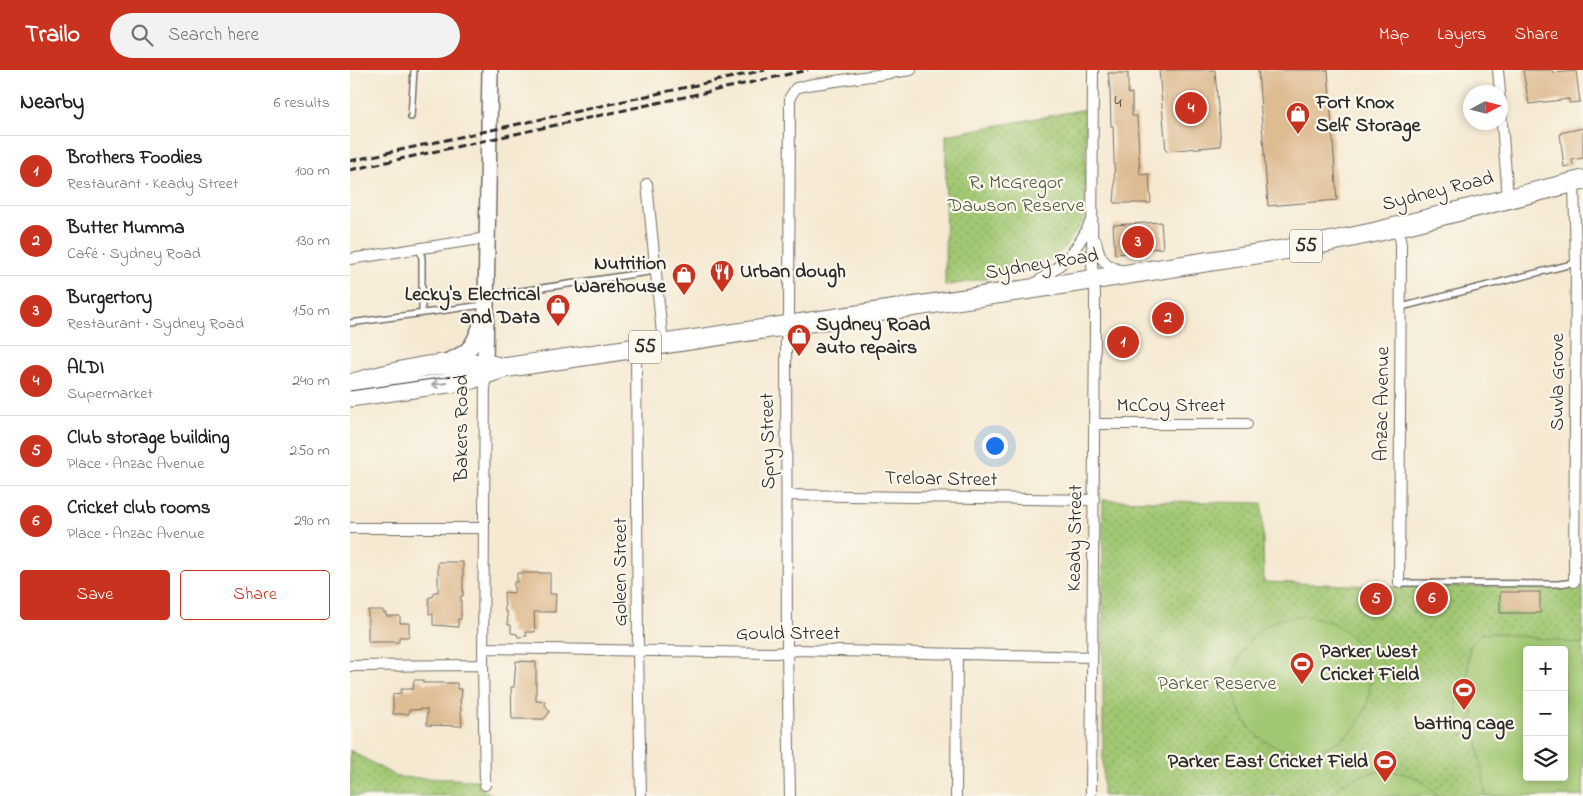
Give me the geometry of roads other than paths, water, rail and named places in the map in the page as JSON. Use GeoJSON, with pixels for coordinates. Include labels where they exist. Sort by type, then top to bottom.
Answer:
{"type":"FeatureCollection","features":[{"type":"Feature","properties":{"kind":"highway","name":"Sydney Road"},"geometry":{"type":"LineString","coordinates":[[350,397],[469,380],[491,369],[1093,280],[1314,245],[1578,181]]}},
{"type":"Feature","properties":{"kind":"highway","name":"Sydney Road"},"geometry":{"type":"LineString","coordinates":[[350,384],[439,365],[468,362],[491,369]]}},
{"type":"Feature","properties":{"kind":"street","name":"Bakers Road"},"geometry":{"type":"LineString","coordinates":[[485,786],[483,665],[484,528],[491,369],[486,304],[490,70]]}},
{"type":"Feature","properties":{"kind":"street","name":"Spry Street"},"geometry":{"type":"LineString","coordinates":[[790,796],[787,652],[786,337],[789,314],[790,97],[796,88],[911,70]]}},
{"type":"Feature","properties":{"kind":"street"},"geometry":{"type":"LineString","coordinates":[[1093,70],[1092,224],[1098,250],[1104,262],[1110,267],[1130,274]]}},
{"type":"Feature","properties":{"kind":"street"},"geometry":{"type":"LineString","coordinates":[[1498,70],[1499,85]]}},
{"type":"Feature","properties":{"kind":"street"},"geometry":{"type":"LineString","coordinates":[[1502,130],[1508,198]]}},
{"type":"Feature","properties":{"kind":"street","name":"Suvla Grove"},"geometry":{"type":"LineString","coordinates":[[1574,582],[1578,181]]}},
{"type":"Feature","properties":{"kind":"street"},"geometry":{"type":"LineString","coordinates":[[646,184],[663,344]]}},
{"type":"Feature","properties":{"kind":"street"},"geometry":{"type":"LineString","coordinates":[[1024,290],[1063,264],[1083,239],[1092,224]]}},
{"type":"Feature","properties":{"kind":"street","name":"Keady Street"},"geometry":{"type":"LineString","coordinates":[[1091,796],[1095,424],[1092,224]]}},
{"type":"Feature","properties":{"kind":"street","name":"Anzac Avenue"},"geometry":{"type":"LineString","coordinates":[[1398,225],[1401,240],[1399,584]]}},
{"type":"Feature","properties":{"kind":"street"},"geometry":{"type":"LineString","coordinates":[[350,259],[487,238]]}},
{"type":"Feature","properties":{"kind":"street"},"geometry":{"type":"LineString","coordinates":[[439,365],[462,356],[469,349],[476,337],[486,304]]}},
{"type":"Feature","properties":{"kind":"street","name":"Goleen Street"},"geometry":{"type":"LineString","coordinates":[[636,348],[641,796]]}},
{"type":"Feature","properties":{"kind":"street","name":"McCoy Street"},"geometry":{"type":"LineString","coordinates":[[1095,424],[1247,424]]}},
{"type":"Feature","properties":{"kind":"street","name":"Treloar Street"},"geometry":{"type":"LineString","coordinates":[[787,495],[1094,500]]}},
{"type":"Feature","properties":{"kind":"street"},"geometry":{"type":"LineString","coordinates":[[350,528],[484,528]]}},
{"type":"Feature","properties":{"kind":"street","name":"Gould Street"},"geometry":{"type":"LineString","coordinates":[[484,648],[787,652],[798,650],[1092,657]]}},
{"type":"Feature","properties":{"kind":"street"},"geometry":{"type":"LineString","coordinates":[[956,796],[957,654]]}},
{"type":"Feature","properties":{"kind":"street"},"geometry":{"type":"LineString","coordinates":[[350,666],[483,665]]}},
{"type":"Feature","properties":{"kind":"lane"},"geometry":{"type":"LineString","coordinates":[[411,118],[414,70]]}},
{"type":"Feature","properties":{"kind":"lane"},"geometry":{"type":"LineString","coordinates":[[420,248],[422,312]]}},
{"type":"Feature","properties":{"kind":"lane"},"geometry":{"type":"LineString","coordinates":[[1401,307],[1576,263]]}},
{"type":"Feature","properties":{"kind":"lane"},"geometry":{"type":"LineString","coordinates":[[350,323],[486,304],[655,270]]}},
{"type":"Feature","properties":{"kind":"lane"},"geometry":{"type":"LineString","coordinates":[[1399,584],[1558,584],[1574,582]]}},
{"type":"Feature","properties":{"kind":"tram line"},"geometry":{"type":"LineString","coordinates":[[350,391],[460,375]]}},
{"type":"Feature","properties":{"kind":"railway"},"geometry":{"type":"LineString","coordinates":[[350,161],[765,70]]}},
{"type":"Feature","properties":{"kind":"railway"},"geometry":{"type":"LineString","coordinates":[[350,170],[808,70]]}},
{"type":"Feature","properties":{"kind":"place","name":"ALDI"},"geometry":{"type":"Point","coordinates":[1191,108]}},
{"type":"Feature","properties":{"kind":"place","name":"Fort Knox Self Storage"},"geometry":{"type":"Point","coordinates":[1298,135]}},
{"type":"Feature","properties":{"kind":"place","name":"Burgertory"},"geometry":{"type":"Point","coordinates":[1138,242]}},
{"type":"Feature","properties":{"kind":"place","name":"Urban dough"},"geometry":{"type":"Point","coordinates":[722,293]}},
{"type":"Feature","properties":{"kind":"place","name":"Nutrition Warehouse"},"geometry":{"type":"Point","coordinates":[684,296]}},
{"type":"Feature","properties":{"kind":"place","name":"Butter Mumma"},"geometry":{"type":"Point","coordinates":[1168,318]}},
{"type":"Feature","properties":{"kind":"place","name":"Lecky's Electrical and Data"},"geometry":{"type":"Point","coordinates":[558,327]}},
{"type":"Feature","properties":{"kind":"place","name":"Brothers Foodies"},"geometry":{"type":"Point","coordinates":[1123,342]}},
{"type":"Feature","properties":{"kind":"place","name":"Sydney Road auto repairs"},"geometry":{"type":"Point","coordinates":[799,357]}},
{"type":"Feature","properties":{"kind":"place","name":"Cricket club rooms"},"geometry":{"type":"Point","coordinates":[1432,598]}},
{"type":"Feature","properties":{"kind":"place","name":"Club storage building"},"geometry":{"type":"Point","coordinates":[1376,599]}},
{"type":"Feature","properties":{"kind":"place","name":"Parker West Cricket Field"},"geometry":{"type":"Point","coordinates":[1302,685]}},
{"type":"Feature","properties":{"kind":"place","name":"batting cage"},"geometry":{"type":"Point","coordinates":[1464,711]}},
{"type":"Feature","properties":{"kind":"place","name":"Parker East Cricket Field"},"geometry":{"type":"Point","coordinates":[1385,783]}},
{"type":"Feature","properties":{"kind":"park label","name":"R. McGregor Dawson Reserve"},"geometry":{"type":"Point","coordinates":[1016,194]}},
{"type":"Feature","properties":{"kind":"park label","name":"Parker Reserve"},"geometry":{"type":"Point","coordinates":[1217,684]}}]}
